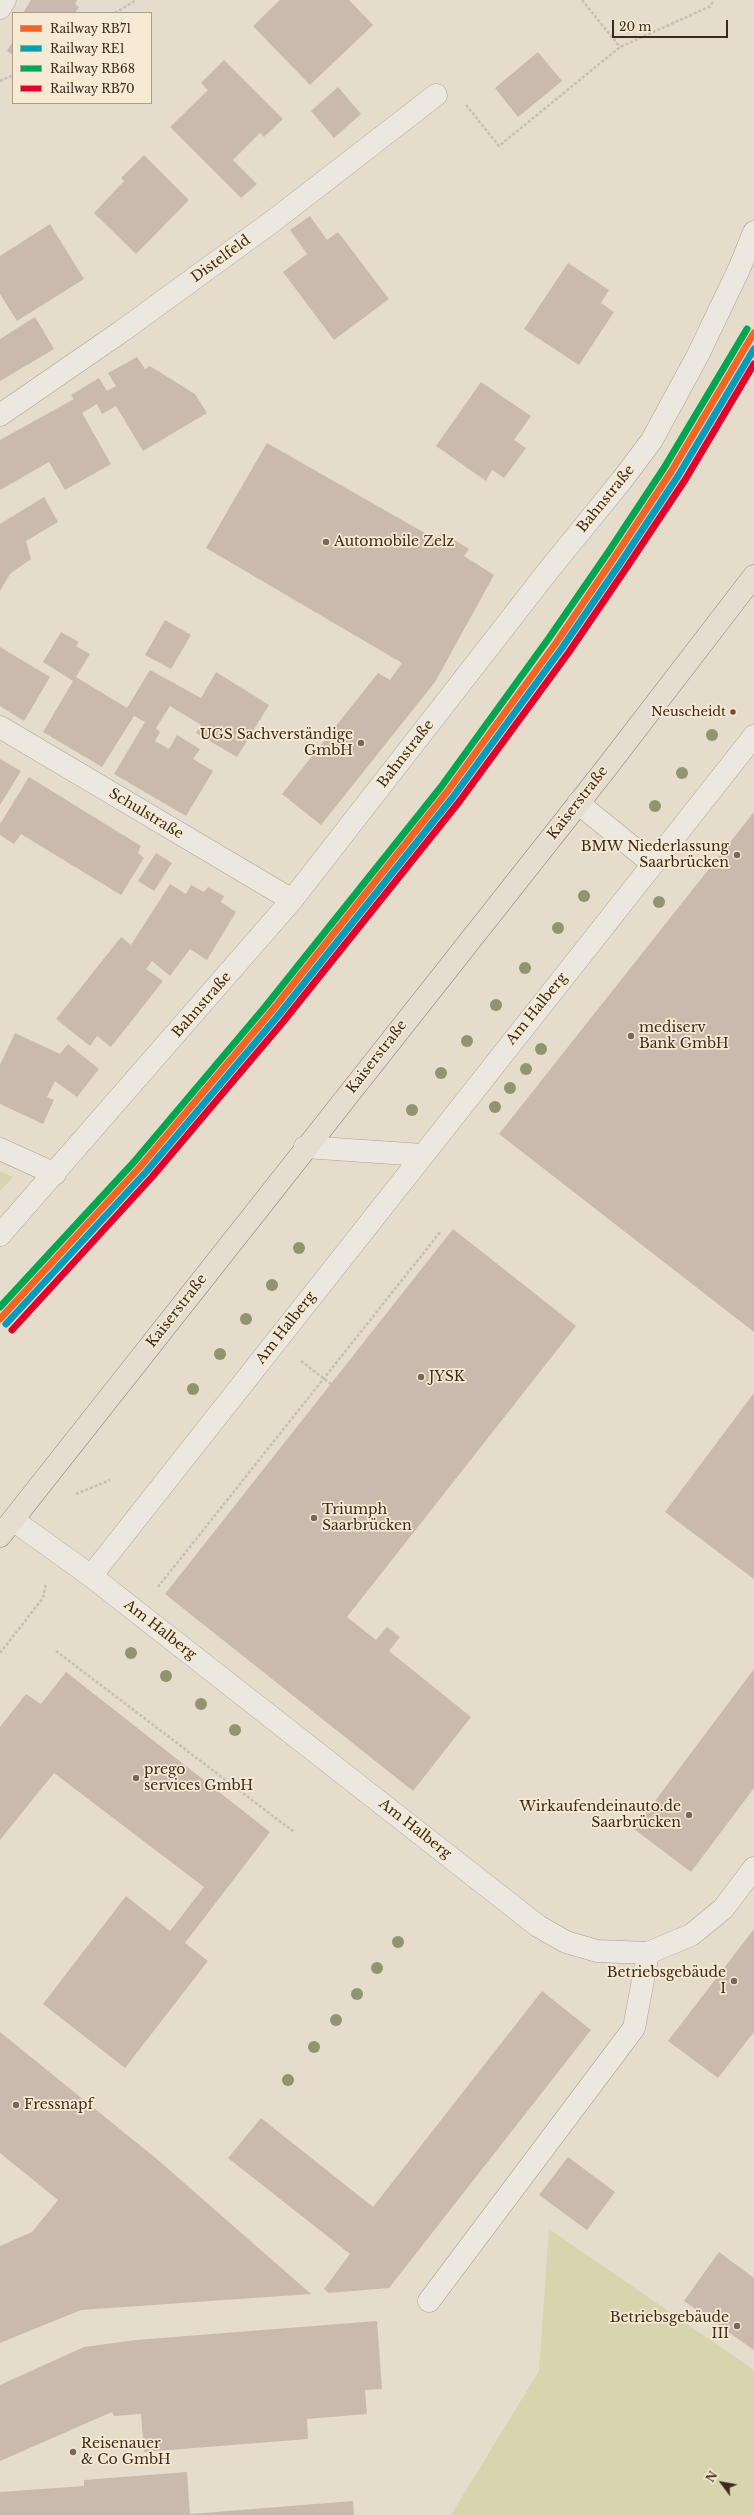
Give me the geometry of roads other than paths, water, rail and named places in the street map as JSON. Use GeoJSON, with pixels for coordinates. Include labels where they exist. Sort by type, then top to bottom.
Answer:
{"type":"FeatureCollection","features":[{"type":"Feature","properties":{"kind":"main road","name":"Kaiserstraße"},"geometry":{"type":"LineString","coordinates":[[6,1528],[305,1147],[578,803],[754,576]]}},
{"type":"Feature","properties":{"kind":"street"},"geometry":{"type":"LineString","coordinates":[[0,8],[5,0]]}},
{"type":"Feature","properties":{"kind":"street","name":"Distelfeld"},"geometry":{"type":"LineString","coordinates":[[0,415],[122,330],[273,221],[436,95]]}},
{"type":"Feature","properties":{"kind":"street","name":"Bahnstraße"},"geometry":{"type":"LineString","coordinates":[[0,1235],[55,1174],[292,900],[652,440],[698,355],[740,267],[754,232]]}},
{"type":"Feature","properties":{"kind":"street","name":"Schulstraße"},"geometry":{"type":"LineString","coordinates":[[0,727],[292,900]]}},
{"type":"Feature","properties":{"kind":"street","name":"Am Halberg"},"geometry":{"type":"LineString","coordinates":[[91,1576],[754,736]]}},
{"type":"Feature","properties":{"kind":"street"},"geometry":{"type":"LineString","coordinates":[[578,803],[653,864]]}},
{"type":"Feature","properties":{"kind":"street"},"geometry":{"type":"LineString","coordinates":[[305,1147],[422,1155]]}},
{"type":"Feature","properties":{"kind":"street"},"geometry":{"type":"LineString","coordinates":[[0,1149],[55,1174]]}},
{"type":"Feature","properties":{"kind":"street","name":"Am Halberg"},"geometry":{"type":"LineString","coordinates":[[6,1528],[91,1576],[538,1926],[566,1942],[597,1951],[648,1953],[691,1935],[723,1909],[754,1868]]}},
{"type":"Feature","properties":{"kind":"street"},"geometry":{"type":"LineString","coordinates":[[429,2301],[634,2028],[648,1953]]}},
{"type":"Feature","properties":{"kind":"rail line","name":"RB68"},"geometry":{"type":"LineString","coordinates":[[0,1307],[134,1162],[265,1007],[441,787],[549,638],[607,554],[664,468],[747,329]]}},
{"type":"Feature","properties":{"kind":"rail line","name":"RB71"},"geometry":{"type":"LineString","coordinates":[[0,1319],[140,1167],[271,1012],[447,792],[556,643],[614,558],[671,472],[754,333]]}},
{"type":"Feature","properties":{"kind":"rail line","name":"RE1"},"geometry":{"type":"LineString","coordinates":[[6,1324],[146,1172],[277,1017],[453,797],[562,648],[621,562],[678,476],[754,349]]}},
{"type":"Feature","properties":{"kind":"rail line","name":"RB70"},"geometry":{"type":"LineString","coordinates":[[12,1330],[152,1177],[283,1022],[459,802],[569,652],[627,567],[685,480],[754,364]]}},
{"type":"Feature","properties":{"kind":"place","name":"Automobile Zelz"},"geometry":{"type":"Point","coordinates":[326,542]}},
{"type":"Feature","properties":{"kind":"place","name":"Neuscheidt"},"geometry":{"type":"Point","coordinates":[733,712]}},
{"type":"Feature","properties":{"kind":"place","name":"UGS Sachverständige GmbH"},"geometry":{"type":"Point","coordinates":[361,743]}},
{"type":"Feature","properties":{"kind":"place","name":"BMW Niederlassung Saarbrücken"},"geometry":{"type":"Point","coordinates":[737,855]}},
{"type":"Feature","properties":{"kind":"place","name":"mediserv Bank GmbH"},"geometry":{"type":"Point","coordinates":[631,1036]}},
{"type":"Feature","properties":{"kind":"place","name":"JYSK"},"geometry":{"type":"Point","coordinates":[421,1377]}},
{"type":"Feature","properties":{"kind":"place","name":"Triumph Saarbrücken"},"geometry":{"type":"Point","coordinates":[314,1518]}},
{"type":"Feature","properties":{"kind":"place","name":"prego services GmbH"},"geometry":{"type":"Point","coordinates":[136,1778]}},
{"type":"Feature","properties":{"kind":"place","name":"Wirkaufendeinauto.de Saarbrücken"},"geometry":{"type":"Point","coordinates":[689,1815]}},
{"type":"Feature","properties":{"kind":"place","name":"Betriebsgebäude I"},"geometry":{"type":"Point","coordinates":[734,1981]}},
{"type":"Feature","properties":{"kind":"place","name":"Fressnapf"},"geometry":{"type":"Point","coordinates":[16,2105]}},
{"type":"Feature","properties":{"kind":"place","name":"Betriebsgebäude III"},"geometry":{"type":"Point","coordinates":[737,2326]}},
{"type":"Feature","properties":{"kind":"place","name":"Reisenauer & Co GmbH"},"geometry":{"type":"Point","coordinates":[73,2452]}}]}
